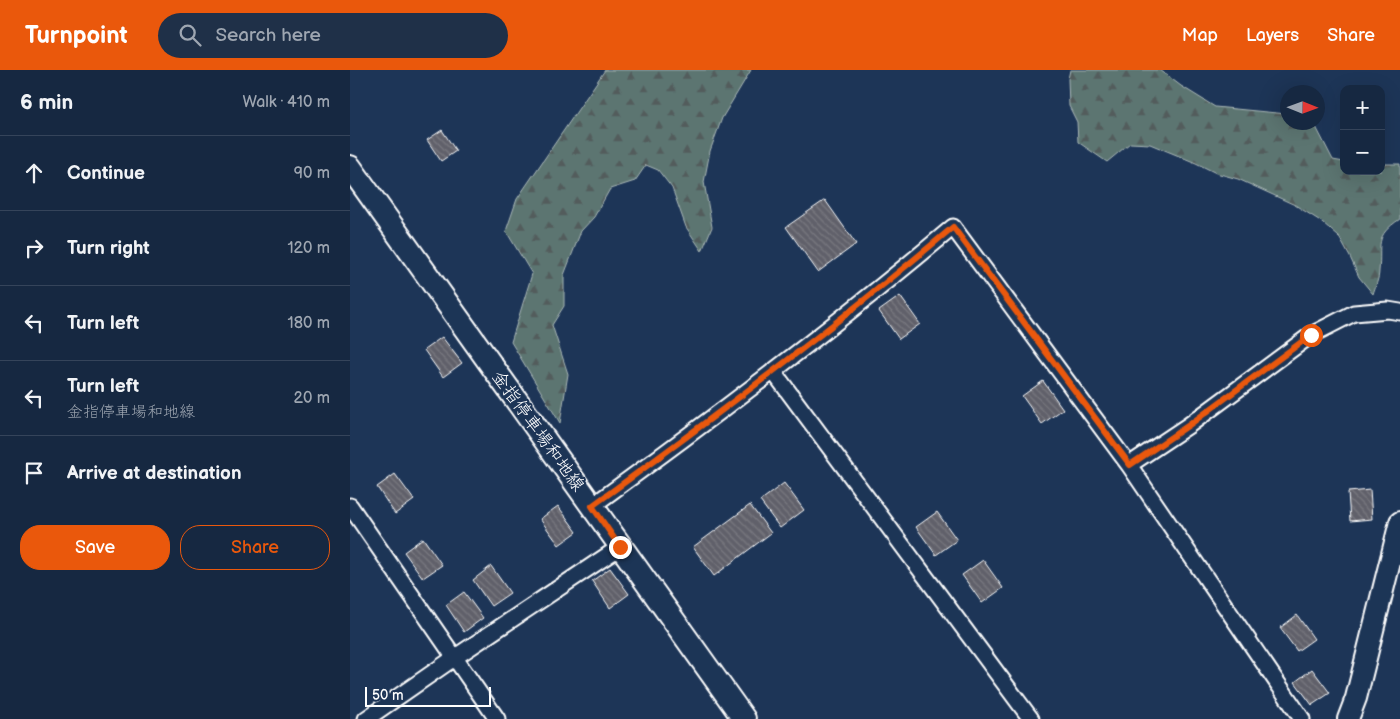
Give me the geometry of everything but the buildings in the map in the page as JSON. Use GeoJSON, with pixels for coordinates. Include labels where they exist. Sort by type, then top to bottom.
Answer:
{"type":"FeatureCollection","features":[{"type":"Feature","properties":{"kind":"main road","name":"金指停車場和地線"},"geometry":{"type":"LineString","coordinates":[[350,168],[744,719]]}},
{"type":"Feature","properties":{"kind":"street"},"geometry":{"type":"LineString","coordinates":[[592,506],[681,442],[773,371],[898,274],[953,227],[1130,465],[1302,719]]}},
{"type":"Feature","properties":{"kind":"street"},"geometry":{"type":"LineString","coordinates":[[1130,465],[1189,425],[1311,335],[1354,313],[1388,310],[1400,312]]}},
{"type":"Feature","properties":{"kind":"street"},"geometry":{"type":"LineString","coordinates":[[773,371],[1030,719]]}},
{"type":"Feature","properties":{"kind":"street"},"geometry":{"type":"LineString","coordinates":[[350,506],[496,719]]}},
{"type":"Feature","properties":{"kind":"street"},"geometry":{"type":"LineString","coordinates":[[1348,719],[1356,698],[1400,522]]}},
{"type":"Feature","properties":{"kind":"street"},"geometry":{"type":"LineString","coordinates":[[366,719],[620,547]]}},
{"type":"Feature","properties":{"kind":"green space"},"geometry":{"type":"Polygon","coordinates":[[[605,70],[751,70],[722,118],[710,151],[704,182],[712,227],[702,251],[686,227],[672,188],[658,170],[646,165],[635,181],[610,189],[594,217],[581,231],[564,275],[564,306],[552,325],[568,374],[560,423],[511,342],[532,274],[506,231],[517,199],[605,70]]]}},
{"type":"Feature","properties":{"kind":"green space"},"geometry":{"type":"Polygon","coordinates":[[[1070,70],[1160,70],[1181,86],[1215,107],[1280,113],[1280,130],[1318,130],[1333,160],[1340,161],[1340,175],[1385,175],[1385,164],[1400,164],[1400,219],[1391,225],[1382,236],[1380,242],[1379,274],[1373,294],[1359,277],[1339,237],[1322,222],[1295,205],[1238,179],[1216,173],[1150,144],[1130,143],[1107,162],[1078,142],[1077,122],[1069,106],[1068,79],[1070,70]]]}},
{"type":"Feature","properties":{"kind":"route"},"geometry":{"type":"LineString","coordinates":[[620,547],[592,506],[689,436],[898,274],[953,227],[1130,465],[1189,425],[1311,335]]}}]}
